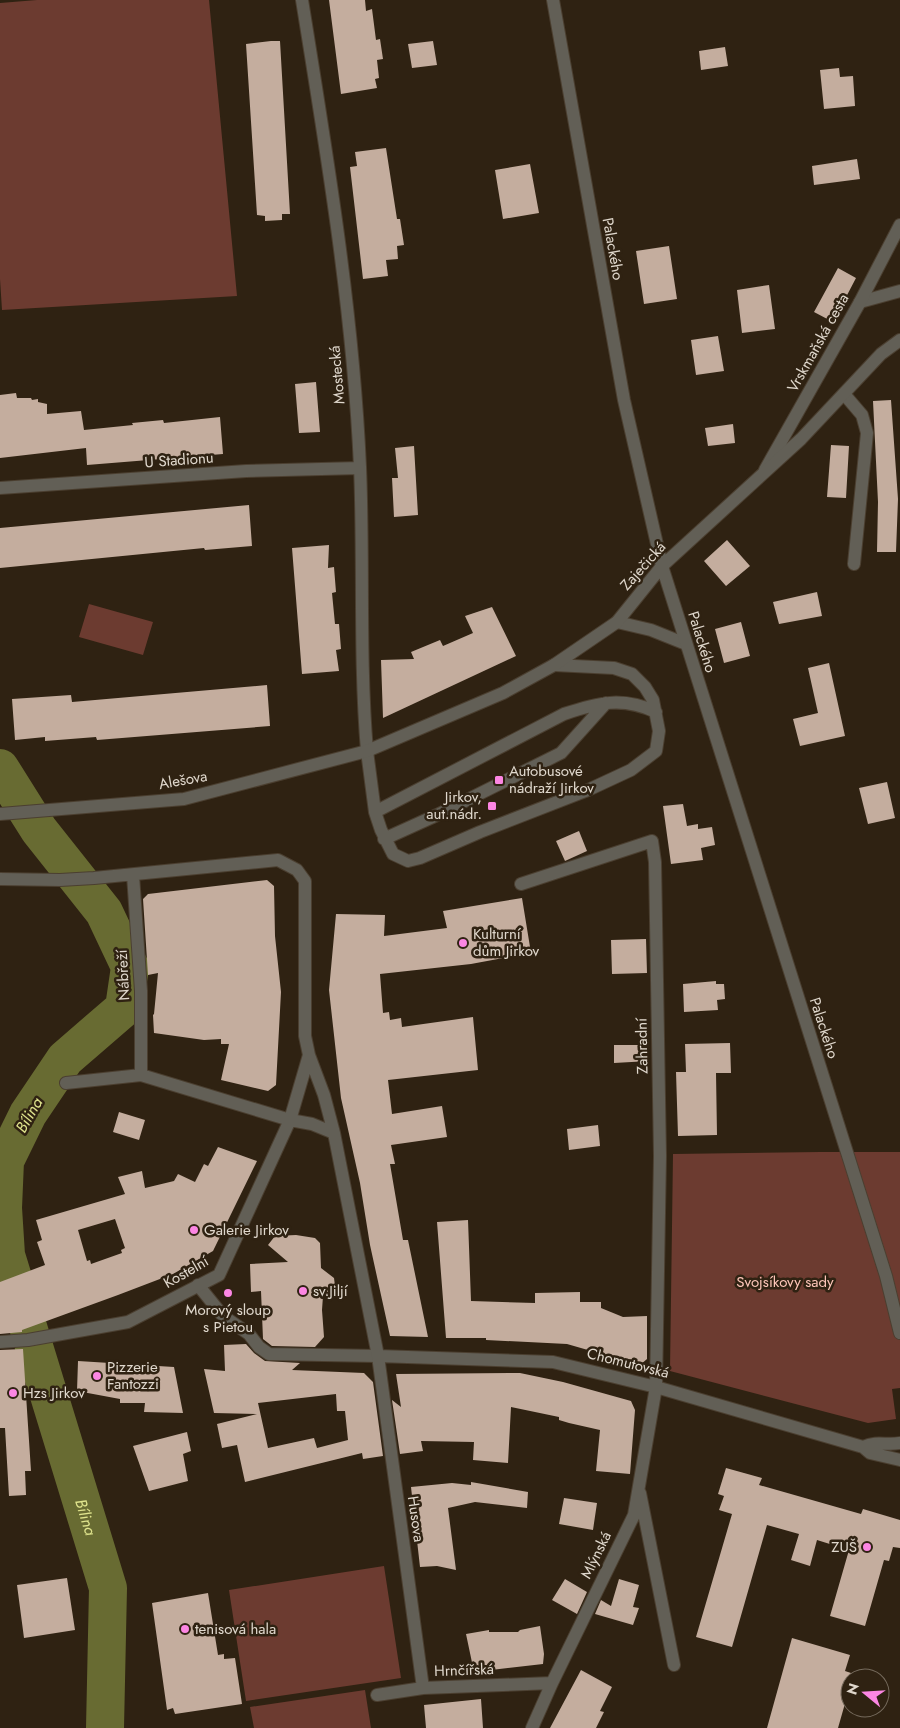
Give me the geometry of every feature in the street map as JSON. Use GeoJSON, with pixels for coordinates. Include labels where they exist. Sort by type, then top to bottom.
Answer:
{"type":"FeatureCollection","features":[{"type":"Feature","properties":{"kind":"street","name":"Mostecká"},"geometry":{"type":"LineString","coordinates":[[302,0],[331,177],[353,355],[360,468],[363,704],[375,812],[384,838]]}},
{"type":"Feature","properties":{"kind":"street","name":"Palackého"},"geometry":{"type":"LineString","coordinates":[[553,0],[621,384],[662,566],[886,1276],[900,1333]]}},
{"type":"Feature","properties":{"kind":"street","name":"Vrskmaňská cesta"},"geometry":{"type":"LineString","coordinates":[[761,477],[860,302],[900,224]]}},
{"type":"Feature","properties":{"kind":"street"},"geometry":{"type":"LineString","coordinates":[[860,302],[900,291]]}},
{"type":"Feature","properties":{"kind":"street","name":"Zaječická"},"geometry":{"type":"LineString","coordinates":[[367,751],[503,693],[554,665],[617,622],[662,566],[761,477],[801,439],[880,354],[900,340]]}},
{"type":"Feature","properties":{"kind":"street"},"geometry":{"type":"LineString","coordinates":[[844,394],[862,415],[867,433],[854,564]]}},
{"type":"Feature","properties":{"kind":"street","name":"U Stadionu"},"geometry":{"type":"LineString","coordinates":[[0,488],[246,471],[360,468]]}},
{"type":"Feature","properties":{"kind":"street"},"geometry":{"type":"LineString","coordinates":[[617,622],[652,630],[686,644]]}},
{"type":"Feature","properties":{"kind":"street"},"geometry":{"type":"LineString","coordinates":[[554,665],[614,668],[632,674],[645,687],[653,700],[659,731],[656,751],[631,770],[588,790],[480,832],[420,858],[408,860],[393,854],[384,838],[437,815],[561,753],[606,703]]}},
{"type":"Feature","properties":{"kind":"street"},"geometry":{"type":"LineString","coordinates":[[375,812],[564,714],[593,704],[624,702],[640,704],[656,712]]}},
{"type":"Feature","properties":{"kind":"street","name":"Alešova"},"geometry":{"type":"LineString","coordinates":[[0,814],[184,799],[367,751]]}},
{"type":"Feature","properties":{"kind":"street","name":"Zahradní"},"geometry":{"type":"LineString","coordinates":[[522,884],[652,841],[660,1156],[656,1387]]}},
{"type":"Feature","properties":{"kind":"street","name":"Kostelní"},"geometry":{"type":"LineString","coordinates":[[133,875],[278,860],[296,870],[305,881],[305,1036],[309,1056],[324,1095],[334,1133],[378,1356]]}},
{"type":"Feature","properties":{"kind":"street"},"geometry":{"type":"LineString","coordinates":[[0,879],[60,880],[133,875]]}},
{"type":"Feature","properties":{"kind":"street","name":"Nábřeží"},"geometry":{"type":"LineString","coordinates":[[133,875],[141,991],[141,1075]]}},
{"type":"Feature","properties":{"kind":"street","name":"Kostelní"},"geometry":{"type":"LineString","coordinates":[[0,1342],[28,1340],[128,1322],[219,1275],[290,1120],[309,1056]]}},
{"type":"Feature","properties":{"kind":"street"},"geometry":{"type":"LineString","coordinates":[[66,1082],[141,1075],[290,1120],[312,1124],[334,1133]]}},
{"type":"Feature","properties":{"kind":"street","name":"Palackého"},"geometry":{"type":"LineString","coordinates":[[886,1276],[900,1306]]}},
{"type":"Feature","properties":{"kind":"street","name":"Chomutovská"},"geometry":{"type":"LineString","coordinates":[[198,1285],[223,1316],[249,1334],[259,1347],[268,1354],[553,1362],[656,1387],[863,1447],[870,1453],[900,1460]]}},
{"type":"Feature","properties":{"kind":"street","name":"Husova"},"geometry":{"type":"LineString","coordinates":[[378,1356],[423,1688]]}},
{"type":"Feature","properties":{"kind":"street","name":"Mlýnská"},"geometry":{"type":"LineString","coordinates":[[532,1728],[634,1515],[640,1489],[656,1387]]}},
{"type":"Feature","properties":{"kind":"street","name":"Chomutovská"},"geometry":{"type":"LineString","coordinates":[[863,1447],[873,1442],[900,1443]]}},
{"type":"Feature","properties":{"kind":"street"},"geometry":{"type":"LineString","coordinates":[[640,1489],[674,1665]]}},
{"type":"Feature","properties":{"kind":"street","name":"Hrnčířská"},"geometry":{"type":"LineString","coordinates":[[377,1695],[423,1688],[552,1683]]}},
{"type":"Feature","properties":{"kind":"green space"},"geometry":{"type":"Polygon","coordinates":[[[37,0],[209,0],[237,296],[2,310],[0,279],[0,3],[37,0]]]}},
{"type":"Feature","properties":{"kind":"green space"},"geometry":{"type":"Polygon","coordinates":[[[89,604],[153,622],[143,655],[79,637],[89,604]]]}},
{"type":"Feature","properties":{"kind":"green space","name":"Svojsíkovy sady"},"geometry":{"type":"Polygon","coordinates":[[[900,1152],[900,1388],[892,1389],[896,1419],[868,1423],[670,1371],[673,1154],[900,1152]]]}},
{"type":"Feature","properties":{"kind":"green space"},"geometry":{"type":"Polygon","coordinates":[[[384,1566],[401,1678],[246,1701],[229,1590],[384,1566]]]}},
{"type":"Feature","properties":{"kind":"green space"},"geometry":{"type":"Polygon","coordinates":[[[365,1690],[371,1728],[254,1728],[250,1707],[365,1690]]]}},
{"type":"Feature","properties":{"kind":"building"},"geometry":{"type":"Polygon","coordinates":[[[329,0],[365,0],[366,11],[372,9],[376,40],[380,39],[383,59],[377,60],[379,78],[375,79],[377,88],[341,94],[329,0]]]}},
{"type":"Feature","properties":{"kind":"building"},"geometry":{"type":"Polygon","coordinates":[[[280,41],[290,214],[282,214],[282,220],[265,221],[265,216],[257,215],[246,44],[280,41]]]}},
{"type":"Feature","properties":{"kind":"building"},"geometry":{"type":"Polygon","coordinates":[[[433,41],[437,65],[412,68],[408,44],[433,41]]]}},
{"type":"Feature","properties":{"kind":"building"},"geometry":{"type":"Polygon","coordinates":[[[725,47],[728,66],[701,70],[699,51],[725,47]]]}},
{"type":"Feature","properties":{"kind":"building"},"geometry":{"type":"Polygon","coordinates":[[[839,68],[840,77],[853,76],[855,106],[824,109],[820,70],[839,68]]]}},
{"type":"Feature","properties":{"kind":"building"},"geometry":{"type":"Polygon","coordinates":[[[386,148],[397,219],[400,219],[404,245],[397,246],[398,259],[386,260],[388,276],[363,279],[350,167],[357,166],[355,152],[386,148]]]}},
{"type":"Feature","properties":{"kind":"building"},"geometry":{"type":"Polygon","coordinates":[[[857,159],[860,179],[814,185],[812,166],[857,159]]]}},
{"type":"Feature","properties":{"kind":"building"},"geometry":{"type":"Polygon","coordinates":[[[530,164],[539,213],[503,219],[495,170],[530,164]]]}},
{"type":"Feature","properties":{"kind":"building"},"geometry":{"type":"Polygon","coordinates":[[[669,246],[677,299],[644,304],[636,251],[669,246]]]}},
{"type":"Feature","properties":{"kind":"building"},"geometry":{"type":"Polygon","coordinates":[[[838,268],[856,278],[833,322],[814,312],[838,268]]]}},
{"type":"Feature","properties":{"kind":"building"},"geometry":{"type":"Polygon","coordinates":[[[769,285],[775,329],[742,333],[737,290],[769,285]]]}},
{"type":"Feature","properties":{"kind":"building"},"geometry":{"type":"Polygon","coordinates":[[[718,336],[724,371],[696,375],[691,340],[718,336]]]}},
{"type":"Feature","properties":{"kind":"building"},"geometry":{"type":"Polygon","coordinates":[[[316,382],[320,432],[299,433],[295,384],[316,382]]]}},
{"type":"Feature","properties":{"kind":"building"},"geometry":{"type":"Polygon","coordinates":[[[16,393],[17,398],[38,399],[38,402],[47,404],[47,414],[81,411],[84,430],[163,420],[164,423],[220,417],[223,454],[87,465],[86,448],[0,458],[0,395],[16,393]]]}},
{"type":"Feature","properties":{"kind":"building"},"geometry":{"type":"Polygon","coordinates":[[[891,400],[898,499],[896,552],[877,552],[878,502],[873,401],[891,400]]]}},
{"type":"Feature","properties":{"kind":"building"},"geometry":{"type":"Polygon","coordinates":[[[733,424],[735,443],[708,446],[705,428],[733,424]]]}},
{"type":"Feature","properties":{"kind":"building"},"geometry":{"type":"Polygon","coordinates":[[[831,445],[849,446],[846,498],[827,497],[831,445]]]}},
{"type":"Feature","properties":{"kind":"building"},"geometry":{"type":"Polygon","coordinates":[[[414,446],[418,515],[394,517],[392,478],[398,478],[395,448],[414,446]]]}},
{"type":"Feature","properties":{"kind":"building"},"geometry":{"type":"Polygon","coordinates":[[[249,505],[252,546],[205,550],[204,548],[0,568],[0,528],[249,505]]]}},
{"type":"Feature","properties":{"kind":"building"},"geometry":{"type":"Polygon","coordinates":[[[727,540],[750,566],[726,586],[704,561],[727,540]]]}},
{"type":"Feature","properties":{"kind":"building"},"geometry":{"type":"Polygon","coordinates":[[[329,545],[328,568],[334,567],[336,592],[332,593],[335,624],[339,624],[341,649],[336,650],[339,671],[302,674],[292,548],[329,545]]]}},
{"type":"Feature","properties":{"kind":"building"},"geometry":{"type":"Polygon","coordinates":[[[817,592],[822,616],[779,624],[773,602],[817,592]]]}},
{"type":"Feature","properties":{"kind":"building"},"geometry":{"type":"Polygon","coordinates":[[[492,607],[516,656],[383,718],[381,660],[414,659],[411,652],[440,640],[443,646],[473,633],[465,616],[492,607]]]}},
{"type":"Feature","properties":{"kind":"building"},"geometry":{"type":"Polygon","coordinates":[[[741,622],[750,656],[724,663],[715,629],[741,622]]]}},
{"type":"Feature","properties":{"kind":"building"},"geometry":{"type":"Polygon","coordinates":[[[829,663],[845,736],[800,746],[793,719],[818,713],[808,668],[829,663]]]}},
{"type":"Feature","properties":{"kind":"building"},"geometry":{"type":"Polygon","coordinates":[[[267,685],[270,726],[97,740],[96,737],[45,741],[45,737],[15,740],[12,699],[71,695],[72,702],[267,685]]]}},
{"type":"Feature","properties":{"kind":"building"},"geometry":{"type":"Polygon","coordinates":[[[887,782],[895,818],[868,824],[859,788],[887,782]]]}},
{"type":"Feature","properties":{"kind":"building"},"geometry":{"type":"Polygon","coordinates":[[[683,804],[687,826],[698,824],[698,829],[712,827],[715,845],[701,848],[703,860],[671,864],[663,806],[683,804]]]}},
{"type":"Feature","properties":{"kind":"building"},"geometry":{"type":"Polygon","coordinates":[[[579,831],[587,851],[565,861],[556,841],[579,831]]]}},
{"type":"Feature","properties":{"kind":"building"},"geometry":{"type":"Polygon","coordinates":[[[267,880],[274,886],[275,936],[281,992],[276,1085],[268,1091],[221,1080],[229,1044],[221,1044],[221,1039],[204,1040],[154,1033],[153,1015],[158,973],[148,975],[143,899],[148,894],[267,880]]]}},
{"type":"Feature","properties":{"kind":"building"},"geometry":{"type":"Polygon","coordinates":[[[522,898],[531,953],[471,964],[380,974],[383,1013],[389,1012],[390,1020],[401,1018],[402,1027],[473,1017],[478,1070],[388,1080],[392,1114],[442,1106],[447,1137],[391,1145],[395,1164],[390,1164],[403,1240],[408,1240],[428,1337],[390,1336],[341,1098],[329,990],[336,914],[385,915],[384,936],[447,928],[443,911],[522,898]]]}},
{"type":"Feature","properties":{"kind":"building"},"geometry":{"type":"Polygon","coordinates":[[[646,939],[647,973],[612,974],[611,940],[646,939]]]}},
{"type":"Feature","properties":{"kind":"building"},"geometry":{"type":"Polygon","coordinates":[[[716,981],[716,984],[724,984],[725,999],[717,1000],[718,1010],[684,1012],[683,984],[716,981]]]}},
{"type":"Feature","properties":{"kind":"building"},"geometry":{"type":"Polygon","coordinates":[[[730,1043],[731,1073],[716,1073],[717,1135],[678,1136],[676,1072],[686,1072],[685,1044],[730,1043]]]}},
{"type":"Feature","properties":{"kind":"building"},"geometry":{"type":"Polygon","coordinates":[[[614,1045],[648,1045],[649,1061],[614,1063],[614,1045]]]}},
{"type":"Feature","properties":{"kind":"building"},"geometry":{"type":"Polygon","coordinates":[[[119,1112],[145,1120],[139,1140],[113,1132],[119,1112]]]}},
{"type":"Feature","properties":{"kind":"building"},"geometry":{"type":"Polygon","coordinates":[[[598,1125],[600,1146],[569,1150],[567,1129],[598,1125]]]}},
{"type":"Feature","properties":{"kind":"building"},"geometry":{"type":"Polygon","coordinates":[[[218,1147],[257,1161],[213,1251],[173,1274],[22,1330],[22,1332],[0,1334],[0,1282],[45,1265],[37,1242],[42,1240],[36,1220],[125,1194],[118,1177],[142,1171],[145,1188],[174,1181],[178,1174],[195,1182],[204,1164],[208,1166],[218,1147]],[[115,1219],[78,1230],[87,1261],[90,1260],[91,1264],[122,1253],[121,1250],[125,1248],[115,1219]]]}},
{"type":"Feature","properties":{"kind":"building"},"geometry":{"type":"Polygon","coordinates":[[[468,1220],[471,1301],[535,1303],[535,1293],[580,1292],[580,1302],[601,1302],[601,1308],[623,1317],[647,1316],[647,1359],[640,1365],[567,1344],[486,1340],[486,1338],[446,1338],[437,1222],[468,1220]]]}},
{"type":"Feature","properties":{"kind":"building","name":"sv.Jiljí"},"geometry":{"type":"Polygon","coordinates":[[[296,1235],[315,1238],[320,1243],[321,1268],[334,1278],[335,1286],[331,1292],[323,1296],[324,1337],[315,1347],[272,1346],[263,1339],[261,1291],[251,1292],[250,1264],[288,1262],[268,1245],[275,1236],[296,1235]]]}},
{"type":"Feature","properties":{"kind":"building"},"geometry":{"type":"Polygon","coordinates":[[[246,1344],[265,1361],[300,1363],[292,1370],[364,1373],[373,1382],[383,1456],[363,1459],[362,1453],[245,1482],[237,1445],[222,1448],[217,1424],[257,1414],[214,1413],[204,1369],[225,1371],[224,1345],[246,1344]],[[336,1394],[258,1403],[268,1448],[314,1438],[317,1448],[348,1440],[345,1411],[337,1411],[336,1394]]]}},
{"type":"Feature","properties":{"kind":"building","name":"Hzs Jirkov"},"geometry":{"type":"Polygon","coordinates":[[[23,1349],[31,1471],[25,1471],[26,1495],[9,1496],[5,1428],[0,1428],[0,1350],[23,1349]]]}},
{"type":"Feature","properties":{"kind":"building"},"geometry":{"type":"Polygon","coordinates":[[[78,1361],[174,1367],[183,1413],[144,1412],[145,1403],[120,1403],[120,1399],[77,1391],[78,1361]]]}},
{"type":"Feature","properties":{"kind":"building"},"geometry":{"type":"Polygon","coordinates":[[[520,1373],[563,1382],[631,1401],[635,1410],[630,1474],[596,1471],[600,1430],[559,1420],[559,1417],[511,1407],[508,1463],[473,1460],[474,1442],[421,1441],[423,1451],[400,1454],[392,1400],[401,1407],[396,1374],[520,1373]]]}},
{"type":"Feature","properties":{"kind":"building"},"geometry":{"type":"Polygon","coordinates":[[[187,1432],[191,1451],[183,1454],[188,1481],[149,1491],[133,1446],[187,1432]]]}},
{"type":"Feature","properties":{"kind":"building","name":"ZUŠ"},"geometry":{"type":"Polygon","coordinates":[[[726,1468],[762,1478],[759,1485],[861,1514],[863,1509],[900,1520],[900,1548],[893,1547],[889,1561],[884,1560],[865,1626],[830,1616],[849,1550],[817,1540],[810,1566],[791,1560],[799,1534],[767,1525],[732,1647],[696,1637],[732,1514],[719,1510],[724,1496],[718,1494],[726,1468]]]}},
{"type":"Feature","properties":{"kind":"building"},"geometry":{"type":"Polygon","coordinates":[[[471,1482],[528,1492],[527,1508],[475,1502],[448,1508],[456,1570],[437,1566],[420,1567],[411,1487],[452,1483],[471,1485],[471,1482]]]}},
{"type":"Feature","properties":{"kind":"building"},"geometry":{"type":"Polygon","coordinates":[[[564,1498],[597,1503],[593,1530],[559,1524],[564,1498]]]}},
{"type":"Feature","properties":{"kind":"building"},"geometry":{"type":"Polygon","coordinates":[[[67,1578],[75,1630],[24,1638],[17,1585],[67,1578]]]}},
{"type":"Feature","properties":{"kind":"building"},"geometry":{"type":"Polygon","coordinates":[[[565,1579],[587,1592],[577,1614],[552,1600],[565,1579]]]}},
{"type":"Feature","properties":{"kind":"building"},"geometry":{"type":"Polygon","coordinates":[[[619,1579],[639,1585],[633,1607],[639,1608],[633,1625],[595,1614],[601,1600],[611,1606],[619,1579]]]}},
{"type":"Feature","properties":{"kind":"building","name":"tenisová hala"},"geometry":{"type":"Polygon","coordinates":[[[208,1593],[218,1655],[224,1654],[224,1659],[235,1658],[242,1704],[175,1714],[173,1708],[167,1710],[152,1603],[208,1593]]]}},
{"type":"Feature","properties":{"kind":"building"},"geometry":{"type":"Polygon","coordinates":[[[540,1626],[544,1654],[543,1664],[474,1672],[466,1634],[489,1630],[489,1632],[518,1632],[540,1626]]]}},
{"type":"Feature","properties":{"kind":"building"},"geometry":{"type":"Polygon","coordinates":[[[792,1638],[850,1655],[846,1668],[840,1668],[841,1718],[838,1728],[767,1728],[792,1638]]]}},
{"type":"Feature","properties":{"kind":"building"},"geometry":{"type":"Polygon","coordinates":[[[581,1670],[612,1687],[600,1711],[604,1712],[596,1728],[550,1728],[581,1670]]]}},
{"type":"Feature","properties":{"kind":"building"},"geometry":{"type":"Polygon","coordinates":[[[481,1699],[483,1728],[426,1728],[424,1705],[481,1699]]]}},
{"type":"Feature","properties":{"kind":"waterway","name":"Bílina"},"geometry":{"type":"LineString","coordinates":[[0,768],[39,830],[104,912],[130,967],[124,1008],[65,1059],[28,1114],[5,1161],[3,1208],[6,1255],[108,1588],[105,1728]]}},
{"type":"Feature","properties":{"kind":"place","name":"Autobusové nádraží Jirkov"},"geometry":{"type":"Point","coordinates":[499,780]}},
{"type":"Feature","properties":{"kind":"place","name":"Jirkov, aut.nádr."},"geometry":{"type":"Point","coordinates":[492,806]}},
{"type":"Feature","properties":{"kind":"place","name":"Kulturní dům Jirkov"},"geometry":{"type":"Point","coordinates":[463,943]}},
{"type":"Feature","properties":{"kind":"place","name":"Galerie Jirkov"},"geometry":{"type":"Point","coordinates":[194,1230]}},
{"type":"Feature","properties":{"kind":"place","name":"sv.Jiljí"},"geometry":{"type":"Point","coordinates":[303,1291]}},
{"type":"Feature","properties":{"kind":"place","name":"Morový sloup s Pietou"},"geometry":{"type":"Point","coordinates":[228,1293]}},
{"type":"Feature","properties":{"kind":"place","name":"Pizzerie Fantozzi"},"geometry":{"type":"Point","coordinates":[97,1376]}},
{"type":"Feature","properties":{"kind":"place","name":"Hzs Jirkov"},"geometry":{"type":"Point","coordinates":[13,1393]}},
{"type":"Feature","properties":{"kind":"place","name":"ZUŠ"},"geometry":{"type":"Point","coordinates":[867,1547]}},
{"type":"Feature","properties":{"kind":"place","name":"tenisová hala"},"geometry":{"type":"Point","coordinates":[185,1629]}}]}
